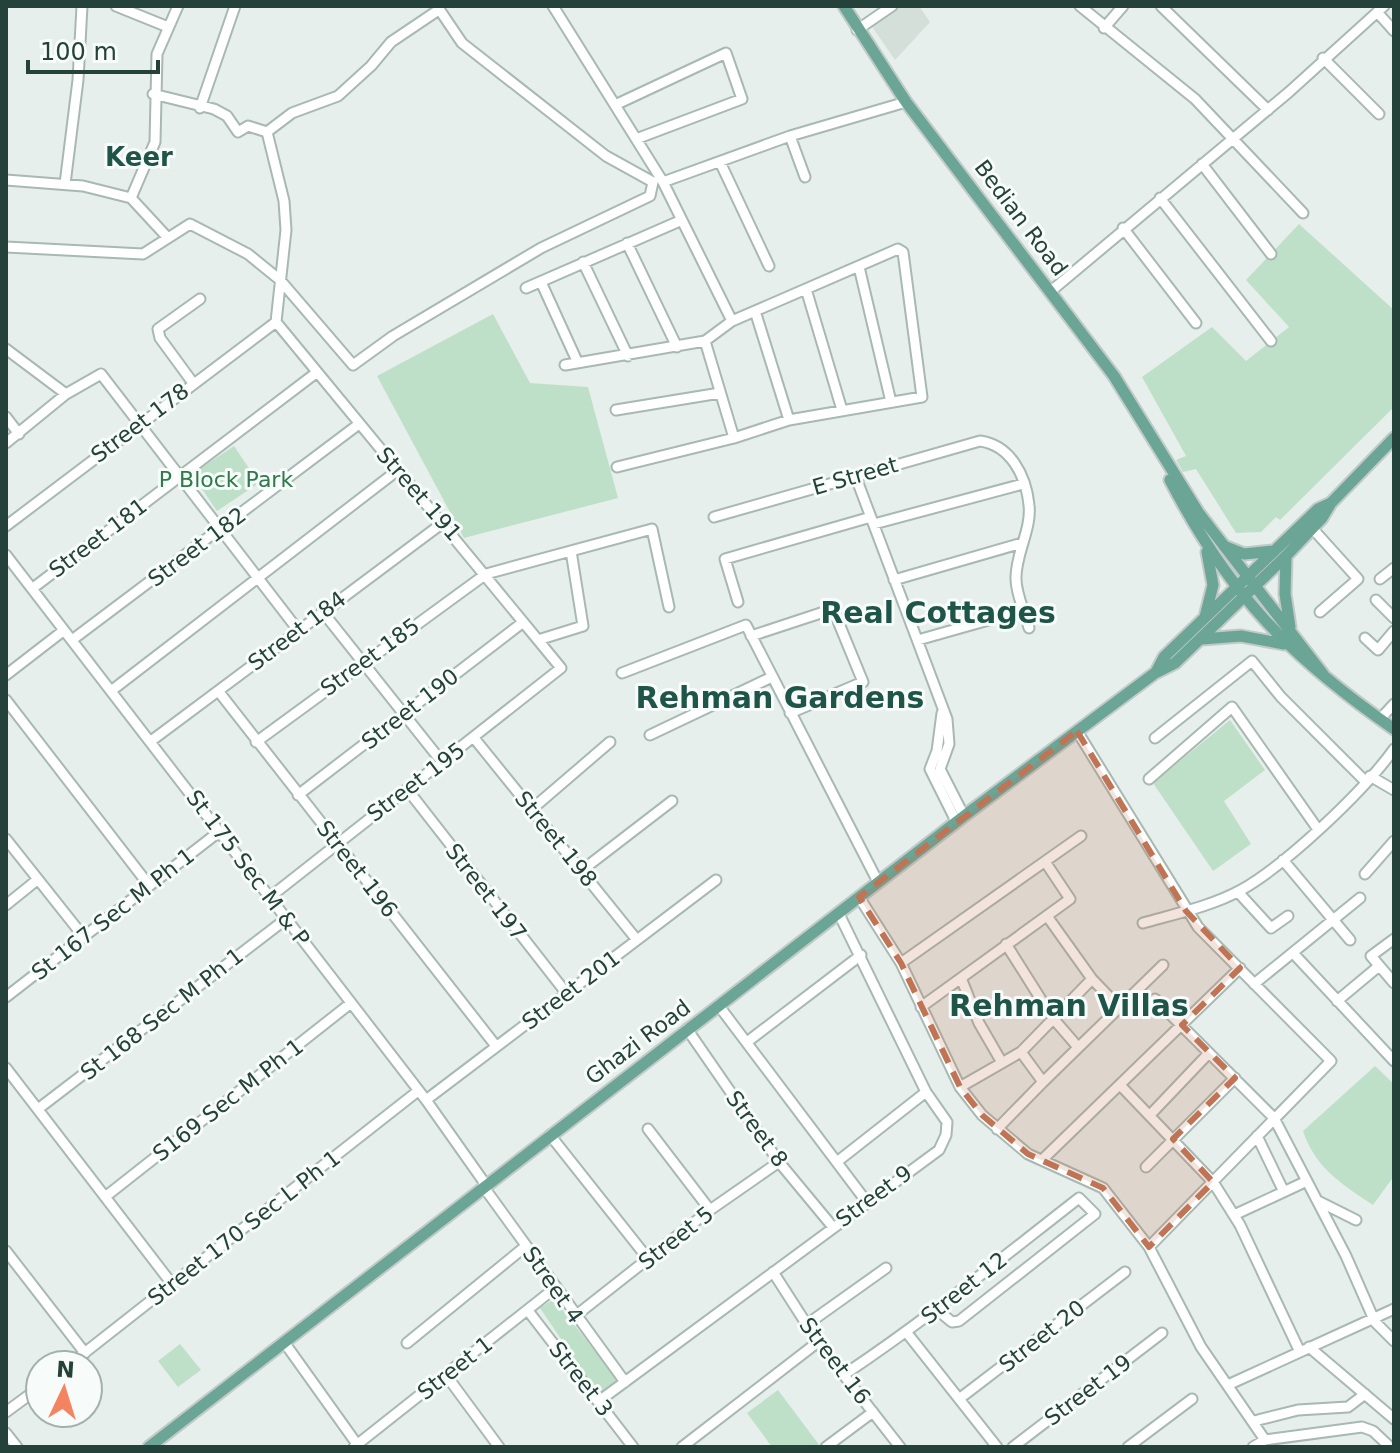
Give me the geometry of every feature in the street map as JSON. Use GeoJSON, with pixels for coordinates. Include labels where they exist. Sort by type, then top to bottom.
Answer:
{"type":"FeatureCollection","features":[{"type":"Feature","properties":{"kind":"main road","name":"Bedian Road"},"geometry":{"type":"LineString","coordinates":[[844,6],[906,102],[1051,291],[1135,407],[1203,540],[1240,592],[1285,644],[1344,695],[1394,729]]}},
{"type":"Feature","properties":{"kind":"main road"},"geometry":{"type":"LineString","coordinates":[[1224,546],[1244,554],[1280,554],[1312,528],[1331,503],[1394,438]]}},
{"type":"Feature","properties":{"kind":"main road","name":"Bedian Road"},"geometry":{"type":"LineString","coordinates":[[1161,457],[1224,546],[1323,674]]}},
{"type":"Feature","properties":{"kind":"main road"},"geometry":{"type":"LineString","coordinates":[[1293,634],[1280,554],[1318,509],[1331,503]]}},
{"type":"Feature","properties":{"kind":"main road"},"geometry":{"type":"LineString","coordinates":[[1203,540],[1213,585],[1205,618]]}},
{"type":"Feature","properties":{"kind":"main road","name":"Ghazi Road"},"geometry":{"type":"LineString","coordinates":[[1155,673],[1164,657],[1280,554]]}},
{"type":"Feature","properties":{"kind":"main road","name":"Ghazi Road"},"geometry":{"type":"LineString","coordinates":[[149,1447],[960,818],[1155,673],[1175,663],[1202,639],[1240,592]]}},
{"type":"Feature","properties":{"kind":"main road"},"geometry":{"type":"LineString","coordinates":[[1202,639],[1241,636],[1285,644]]}},
{"type":"Feature","properties":{"kind":"street"},"geometry":{"type":"LineString","coordinates":[[65,184],[78,80],[82,6]]}},
{"type":"Feature","properties":{"kind":"street"},"geometry":{"type":"LineString","coordinates":[[116,6],[168,27]]}},
{"type":"Feature","properties":{"kind":"street"},"geometry":{"type":"LineString","coordinates":[[131,198],[155,142],[153,94],[157,54],[178,6]]}},
{"type":"Feature","properties":{"kind":"street"},"geometry":{"type":"LineString","coordinates":[[200,108],[235,6]]}},
{"type":"Feature","properties":{"kind":"street"},"geometry":{"type":"LineString","coordinates":[[553,6],[663,182],[732,321]]}},
{"type":"Feature","properties":{"kind":"street"},"geometry":{"type":"LineString","coordinates":[[857,30],[892,6]]}},
{"type":"Feature","properties":{"kind":"street"},"geometry":{"type":"LineString","coordinates":[[1080,6],[1195,99],[1303,213]]}},
{"type":"Feature","properties":{"kind":"street"},"geometry":{"type":"LineString","coordinates":[[1104,28],[1123,6]]}},
{"type":"Feature","properties":{"kind":"street"},"geometry":{"type":"LineString","coordinates":[[1161,6],[1268,110]]}},
{"type":"Feature","properties":{"kind":"street"},"geometry":{"type":"LineString","coordinates":[[6,247],[143,254],[190,224],[248,254],[280,280],[353,365],[393,336],[541,248],[650,196],[653,182],[606,156],[462,43],[437,9],[391,42],[371,66],[338,96],[292,113],[267,132]]}},
{"type":"Feature","properties":{"kind":"street"},"geometry":{"type":"LineString","coordinates":[[1051,291],[1268,110],[1381,9],[1394,31]]}},
{"type":"Feature","properties":{"kind":"street"},"geometry":{"type":"LineString","coordinates":[[615,105],[726,53],[742,99],[636,139]]}},
{"type":"Feature","properties":{"kind":"street"},"geometry":{"type":"LineString","coordinates":[[1323,58],[1379,114]]}},
{"type":"Feature","properties":{"kind":"street"},"geometry":{"type":"LineString","coordinates":[[153,94],[214,109],[227,116],[238,132],[248,126],[267,132]]}},
{"type":"Feature","properties":{"kind":"street"},"geometry":{"type":"LineString","coordinates":[[663,182],[790,136],[906,102]]}},
{"type":"Feature","properties":{"kind":"street"},"geometry":{"type":"LineString","coordinates":[[267,132],[285,216],[276,322]]}},
{"type":"Feature","properties":{"kind":"street"},"geometry":{"type":"LineString","coordinates":[[790,136],[805,177]]}},
{"type":"Feature","properties":{"kind":"street"},"geometry":{"type":"LineString","coordinates":[[720,162],[769,266]]}},
{"type":"Feature","properties":{"kind":"street"},"geometry":{"type":"LineString","coordinates":[[1202,164],[1271,254]]}},
{"type":"Feature","properties":{"kind":"street"},"geometry":{"type":"LineString","coordinates":[[6,180],[65,184],[131,198],[168,238]]}},
{"type":"Feature","properties":{"kind":"street"},"geometry":{"type":"LineString","coordinates":[[1160,198],[1271,341]]}},
{"type":"Feature","properties":{"kind":"street"},"geometry":{"type":"LineString","coordinates":[[526,288],[682,220]]}},
{"type":"Feature","properties":{"kind":"street"},"geometry":{"type":"LineString","coordinates":[[1123,228],[1196,323]]}},
{"type":"Feature","properties":{"kind":"street"},"geometry":{"type":"LineString","coordinates":[[627,243],[677,347]]}},
{"type":"Feature","properties":{"kind":"street"},"geometry":{"type":"LineString","coordinates":[[565,365],[705,341],[732,321],[898,249],[903,252],[922,395],[789,420],[734,438],[617,467]]}},
{"type":"Feature","properties":{"kind":"street"},"geometry":{"type":"LineString","coordinates":[[583,262],[628,356]]}},
{"type":"Feature","properties":{"kind":"street"},"geometry":{"type":"LineString","coordinates":[[859,267],[891,402]]}},
{"type":"Feature","properties":{"kind":"street"},"geometry":{"type":"LineString","coordinates":[[541,282],[577,361]]}},
{"type":"Feature","properties":{"kind":"street"},"geometry":{"type":"LineString","coordinates":[[806,289],[842,410]]}},
{"type":"Feature","properties":{"kind":"street"},"geometry":{"type":"LineString","coordinates":[[193,383],[160,338],[158,329],[200,299]]}},
{"type":"Feature","properties":{"kind":"street"},"geometry":{"type":"LineString","coordinates":[[755,311],[789,420]]}},
{"type":"Feature","properties":{"kind":"street","name":"Street 191"},"geometry":{"type":"LineString","coordinates":[[276,322],[444,522],[561,668]]}},
{"type":"Feature","properties":{"kind":"street","name":"Street 178"},"geometry":{"type":"LineString","coordinates":[[6,526],[276,322]]}},
{"type":"Feature","properties":{"kind":"street"},"geometry":{"type":"LineString","coordinates":[[705,341],[734,438]]}},
{"type":"Feature","properties":{"kind":"street"},"geometry":{"type":"LineString","coordinates":[[6,349],[66,394]]}},
{"type":"Feature","properties":{"kind":"street","name":"Street 181"},"geometry":{"type":"LineString","coordinates":[[33,588],[316,373]]}},
{"type":"Feature","properties":{"kind":"street"},"geometry":{"type":"LineString","coordinates":[[6,443],[66,394],[101,374],[177,477],[298,630]]}},
{"type":"Feature","properties":{"kind":"street"},"geometry":{"type":"LineString","coordinates":[[616,410],[720,393]]}},
{"type":"Feature","properties":{"kind":"street"},"geometry":{"type":"LineString","coordinates":[[6,417],[19,434]]}},
{"type":"Feature","properties":{"kind":"street","name":"Street 182"},"geometry":{"type":"LineString","coordinates":[[72,640],[359,424]]}},
{"type":"Feature","properties":{"kind":"street","name":"E Street"},"geometry":{"type":"LineString","coordinates":[[714,517],[980,441],[997,443],[1008,451],[1023,484]]}},
{"type":"Feature","properties":{"kind":"street"},"geometry":{"type":"LineString","coordinates":[[111,691],[398,470]]}},
{"type":"Feature","properties":{"kind":"street"},"geometry":{"type":"LineString","coordinates":[[855,475],[918,640],[942,713],[937,751],[930,769],[960,818]]}},
{"type":"Feature","properties":{"kind":"street"},"geometry":{"type":"LineString","coordinates":[[738,602],[725,559],[1023,484],[1030,506],[1015,578],[1029,628]]}},
{"type":"Feature","properties":{"kind":"street","name":"Street 184"},"geometry":{"type":"LineString","coordinates":[[151,741],[444,522]]}},
{"type":"Feature","properties":{"kind":"street"},"geometry":{"type":"LineString","coordinates":[[1312,528],[1358,579],[1320,612]]}},
{"type":"Feature","properties":{"kind":"street"},"geometry":{"type":"LineString","coordinates":[[486,574],[652,529],[669,607]]}},
{"type":"Feature","properties":{"kind":"street"},"geometry":{"type":"LineString","coordinates":[[894,580],[1022,543]]}},
{"type":"Feature","properties":{"kind":"street"},"geometry":{"type":"LineString","coordinates":[[538,640],[583,626],[571,551]]}},
{"type":"Feature","properties":{"kind":"street","name":"St 175 Sec M & P"},"geometry":{"type":"LineString","coordinates":[[6,555],[426,1100],[484,1186]]}},
{"type":"Feature","properties":{"kind":"street"},"geometry":{"type":"LineString","coordinates":[[1380,579],[1393,570]]}},
{"type":"Feature","properties":{"kind":"street","name":"Street 185"},"geometry":{"type":"LineString","coordinates":[[256,742],[486,574]]}},
{"type":"Feature","properties":{"kind":"street"},"geometry":{"type":"LineString","coordinates":[[1376,600],[1394,618]]}},
{"type":"Feature","properties":{"kind":"street"},"geometry":{"type":"LineString","coordinates":[[751,636],[833,609],[863,682],[790,713]]}},
{"type":"Feature","properties":{"kind":"street"},"geometry":{"type":"LineString","coordinates":[[918,640],[1024,610]]}},
{"type":"Feature","properties":{"kind":"street"},"geometry":{"type":"LineString","coordinates":[[322,611],[442,762]]}},
{"type":"Feature","properties":{"kind":"street","name":"Street 190"},"geometry":{"type":"LineString","coordinates":[[298,795],[522,623]]}},
{"type":"Feature","properties":{"kind":"street"},"geometry":{"type":"LineString","coordinates":[[622,673],[746,625],[878,882]]}},
{"type":"Feature","properties":{"kind":"street"},"geometry":{"type":"LineString","coordinates":[[6,675],[63,631]]}},
{"type":"Feature","properties":{"kind":"street"},"geometry":{"type":"LineString","coordinates":[[1365,638],[1378,650],[1394,631]]}},
{"type":"Feature","properties":{"kind":"street"},"geometry":{"type":"LineString","coordinates":[[1155,738],[1252,661],[1281,697],[1368,779],[1394,790]]}},
{"type":"Feature","properties":{"kind":"street","name":"Street 195"},"geometry":{"type":"LineString","coordinates":[[270,897],[561,668]]}},
{"type":"Feature","properties":{"kind":"street"},"geometry":{"type":"LineString","coordinates":[[650,735],[772,677]]}},
{"type":"Feature","properties":{"kind":"street","name":"Street 196"},"geometry":{"type":"LineString","coordinates":[[219,692],[496,1046]]}},
{"type":"Feature","properties":{"kind":"street"},"geometry":{"type":"LineString","coordinates":[[6,700],[148,884]]}},
{"type":"Feature","properties":{"kind":"street"},"geometry":{"type":"LineString","coordinates":[[1380,719],[1394,704]]}},
{"type":"Feature","properties":{"kind":"street"},"geometry":{"type":"LineString","coordinates":[[1149,779],[1232,707],[1317,828]]}},
{"type":"Feature","properties":{"kind":"street"},"geometry":{"type":"LineString","coordinates":[[1077,731],[1186,911],[1331,1061],[1149,1247]]}},
{"type":"Feature","properties":{"kind":"street","name":"Street 198"},"geometry":{"type":"LineString","coordinates":[[474,738],[637,940]]}},
{"type":"Feature","properties":{"kind":"street"},"geometry":{"type":"LineString","coordinates":[[532,809],[610,742]]}},
{"type":"Feature","properties":{"kind":"street"},"geometry":{"type":"LineString","coordinates":[[1143,923],[1238,892],[1283,860],[1368,779],[1394,749]]}},
{"type":"Feature","properties":{"kind":"street","name":"Street 197"},"geometry":{"type":"LineString","coordinates":[[407,789],[567,994]]}},
{"type":"Feature","properties":{"kind":"street"},"geometry":{"type":"LineString","coordinates":[[581,871],[672,801]]}},
{"type":"Feature","properties":{"kind":"street","name":"St 167 Sec M Ph 1"},"geometry":{"type":"LineString","coordinates":[[6,997],[220,831]]}},
{"type":"Feature","properties":{"kind":"street"},"geometry":{"type":"LineString","coordinates":[[901,963],[1081,836]]}},
{"type":"Feature","properties":{"kind":"street"},"geometry":{"type":"LineString","coordinates":[[6,839],[83,936]]}},
{"type":"Feature","properties":{"kind":"street"},"geometry":{"type":"LineString","coordinates":[[1365,874],[1390,853],[1394,841]]}},
{"type":"Feature","properties":{"kind":"street"},"geometry":{"type":"LineString","coordinates":[[1283,860],[1350,940]]}},
{"type":"Feature","properties":{"kind":"street"},"geometry":{"type":"LineString","coordinates":[[921,1007],[1070,899],[1046,863]]}},
{"type":"Feature","properties":{"kind":"street"},"geometry":{"type":"LineString","coordinates":[[6,905],[37,880]]}},
{"type":"Feature","properties":{"kind":"street","name":"Street 201"},"geometry":{"type":"LineString","coordinates":[[426,1100],[716,880]]}},
{"type":"Feature","properties":{"kind":"street"},"geometry":{"type":"LineString","coordinates":[[1238,892],[1271,928],[1288,916]]}},
{"type":"Feature","properties":{"kind":"street"},"geometry":{"type":"LineString","coordinates":[[859,897],[901,963],[960,1087],[997,1129],[1028,1154],[1103,1188],[1149,1247],[1195,1337],[1230,1384],[1265,1440]]}},
{"type":"Feature","properties":{"kind":"street"},"geometry":{"type":"LineString","coordinates":[[1254,984],[1360,898]]}},
{"type":"Feature","properties":{"kind":"street","name":"Street 9"},"geometry":{"type":"LineString","coordinates":[[599,1401],[832,1226],[939,1150],[946,1135],[947,1122],[926,1092],[839,914]]}},
{"type":"Feature","properties":{"kind":"street"},"geometry":{"type":"LineString","coordinates":[[1047,916],[1092,979],[1119,1007]]}},
{"type":"Feature","properties":{"kind":"street","name":"St 168 Sec M Ph 1"},"geometry":{"type":"LineString","coordinates":[[38,1109],[286,919]]}},
{"type":"Feature","properties":{"kind":"street"},"geometry":{"type":"LineString","coordinates":[[1394,939],[1372,954],[1394,983]]}},
{"type":"Feature","properties":{"kind":"street"},"geometry":{"type":"LineString","coordinates":[[1006,944],[1052,1017],[1077,1046]]}},
{"type":"Feature","properties":{"kind":"street"},"geometry":{"type":"LineString","coordinates":[[1293,953],[1394,1061]]}},
{"type":"Feature","properties":{"kind":"street"},"geometry":{"type":"LineString","coordinates":[[747,1042],[861,955]]}},
{"type":"Feature","properties":{"kind":"street"},"geometry":{"type":"LineString","coordinates":[[997,1129],[1077,1046],[1163,965]]}},
{"type":"Feature","properties":{"kind":"street"},"geometry":{"type":"LineString","coordinates":[[1337,1001],[1379,966]]}},
{"type":"Feature","properties":{"kind":"street"},"geometry":{"type":"LineString","coordinates":[[1042,1160],[1240,968]]}},
{"type":"Feature","properties":{"kind":"street"},"geometry":{"type":"LineString","coordinates":[[961,978],[979,1023],[1001,1061]]}},
{"type":"Feature","properties":{"kind":"street"},"geometry":{"type":"LineString","coordinates":[[960,1087],[1021,1052],[1092,979]]}},
{"type":"Feature","properties":{"kind":"street"},"geometry":{"type":"LineString","coordinates":[[1155,999],[1274,1118],[1318,1201],[1373,1317],[1394,1341]]}},
{"type":"Feature","properties":{"kind":"street","name":"S169 Sec M Ph 1"},"geometry":{"type":"LineString","coordinates":[[105,1197],[351,1003]]}},
{"type":"Feature","properties":{"kind":"street"},"geometry":{"type":"LineString","coordinates":[[719,1006],[866,1201]]}},
{"type":"Feature","properties":{"kind":"street","name":"Street 8"},"geometry":{"type":"LineString","coordinates":[[687,1029],[779,1162],[832,1226]]}},
{"type":"Feature","properties":{"kind":"street"},"geometry":{"type":"LineString","coordinates":[[1021,1052],[1043,1082]]}},
{"type":"Feature","properties":{"kind":"street"},"geometry":{"type":"LineString","coordinates":[[1150,1115],[1209,1053]]}},
{"type":"Feature","properties":{"kind":"street"},"geometry":{"type":"LineString","coordinates":[[6,1068],[172,1284]]}},
{"type":"Feature","properties":{"kind":"street"},"geometry":{"type":"LineString","coordinates":[[1146,1167],[1235,1078]]}},
{"type":"Feature","properties":{"kind":"street"},"geometry":{"type":"LineString","coordinates":[[1121,1086],[1213,1182],[1234,1215],[1305,1349],[1394,1419]]}},
{"type":"Feature","properties":{"kind":"street","name":"Street 170 Sec L Ph 1"},"geometry":{"type":"LineString","coordinates":[[90,1349],[418,1091]]}},
{"type":"Feature","properties":{"kind":"street"},"geometry":{"type":"LineString","coordinates":[[838,1161],[926,1092]]}},
{"type":"Feature","properties":{"kind":"street"},"geometry":{"type":"LineString","coordinates":[[648,1129],[710,1210]]}},
{"type":"Feature","properties":{"kind":"street"},"geometry":{"type":"LineString","coordinates":[[550,1135],[649,1260]]}},
{"type":"Feature","properties":{"kind":"street"},"geometry":{"type":"LineString","coordinates":[[1257,1136],[1284,1192]]}},
{"type":"Feature","properties":{"kind":"street","name":"Street 5"},"geometry":{"type":"LineString","coordinates":[[574,1317],[710,1210],[779,1162]]}},
{"type":"Feature","properties":{"kind":"street"},"geometry":{"type":"LineString","coordinates":[[1234,1215],[1307,1181]]}},
{"type":"Feature","properties":{"kind":"street","name":"Street 4"},"geometry":{"type":"LineString","coordinates":[[484,1186],[574,1317],[625,1382]]}},
{"type":"Feature","properties":{"kind":"street","name":"Street 12"},"geometry":{"type":"LineString","coordinates":[[845,1374],[907,1333],[936,1309],[1079,1198],[1095,1214],[959,1321],[952,1322],[936,1309]]}},
{"type":"Feature","properties":{"kind":"street"},"geometry":{"type":"LineString","coordinates":[[1318,1201],[1356,1220]]}},
{"type":"Feature","properties":{"kind":"street"},"geometry":{"type":"LineString","coordinates":[[407,1343],[526,1246]]}},
{"type":"Feature","properties":{"kind":"street"},"geometry":{"type":"LineString","coordinates":[[6,1251],[82,1349]]}},
{"type":"Feature","properties":{"kind":"street"},"geometry":{"type":"LineString","coordinates":[[806,1325],[886,1268]]}},
{"type":"Feature","properties":{"kind":"street","name":"Street 16"},"geometry":{"type":"LineString","coordinates":[[773,1272],[818,1342],[900,1447]]}},
{"type":"Feature","properties":{"kind":"street","name":"Street 20"},"geometry":{"type":"LineString","coordinates":[[959,1399],[1125,1272]]}},
{"type":"Feature","properties":{"kind":"street","name":"Street 1"},"geometry":{"type":"LineString","coordinates":[[357,1446],[529,1312],[555,1288]]}},
{"type":"Feature","properties":{"kind":"street"},"geometry":{"type":"LineString","coordinates":[[1230,1384],[1394,1309]]}},
{"type":"Feature","properties":{"kind":"street","name":"Street 3"},"geometry":{"type":"LineString","coordinates":[[529,1312],[633,1447]]}},
{"type":"Feature","properties":{"kind":"street"},"geometry":{"type":"LineString","coordinates":[[907,1333],[997,1447]]}},
{"type":"Feature","properties":{"kind":"street","name":"Street 19"},"geometry":{"type":"LineString","coordinates":[[1013,1447],[1162,1333]]}},
{"type":"Feature","properties":{"kind":"street"},"geometry":{"type":"LineString","coordinates":[[284,1342],[357,1446]]}},
{"type":"Feature","properties":{"kind":"street"},"geometry":{"type":"LineString","coordinates":[[682,1447],[818,1342]]}},
{"type":"Feature","properties":{"kind":"street"},"geometry":{"type":"LineString","coordinates":[[446,1375],[499,1447]]}},
{"type":"Feature","properties":{"kind":"street"},"geometry":{"type":"LineString","coordinates":[[1254,1421],[1298,1410],[1348,1407],[1365,1394]]}},
{"type":"Feature","properties":{"kind":"street"},"geometry":{"type":"LineString","coordinates":[[6,1412],[24,1399]]}},
{"type":"Feature","properties":{"kind":"street"},"geometry":{"type":"LineString","coordinates":[[1128,1447],[1192,1399]]}},
{"type":"Feature","properties":{"kind":"street"},"geometry":{"type":"LineString","coordinates":[[826,1447],[873,1412]]}},
{"type":"Feature","properties":{"kind":"street"},"geometry":{"type":"LineString","coordinates":[[1253,1447],[1265,1440],[1362,1427],[1373,1431],[1390,1447]]}},
{"type":"Feature","properties":{"kind":"street"},"geometry":{"type":"LineString","coordinates":[[6,1433],[17,1447]]}},
{"type":"Feature","properties":{"kind":"highlighted area"},"geometry":{"type":"Polygon","coordinates":[[[1077,731],[1186,911],[1240,968],[1182,1025],[1235,1078],[1173,1139],[1213,1182],[1149,1247],[1103,1188],[1028,1154],[982,1115],[960,1087],[901,963],[859,897],[1077,731]]]}},
{"type":"Feature","properties":{"kind":"shaded area"},"geometry":{"type":"Polygon","coordinates":[[[899,6],[919,6],[930,22],[895,60],[871,25],[899,6]]]}},
{"type":"Feature","properties":{"kind":"green space"},"geometry":{"type":"Polygon","coordinates":[[[1299,224],[1394,310],[1394,407],[1280,520],[1276,517],[1261,532],[1236,533],[1196,469],[1183,472],[1176,460],[1186,456],[1142,377],[1212,327],[1246,361],[1289,327],[1246,280],[1299,224]]]}},
{"type":"Feature","properties":{"kind":"green space"},"geometry":{"type":"Polygon","coordinates":[[[493,314],[530,383],[588,387],[618,498],[464,538],[377,376],[493,314]]]}},
{"type":"Feature","properties":{"kind":"green space","name":"P Block Park"},"geometry":{"type":"Polygon","coordinates":[[[234,446],[259,483],[217,511],[192,474],[234,446]]]}},
{"type":"Feature","properties":{"kind":"green space"},"geometry":{"type":"Polygon","coordinates":[[[1230,720],[1265,770],[1224,801],[1251,844],[1213,871],[1153,783],[1230,720]]]}},
{"type":"Feature","properties":{"kind":"green space"},"geometry":{"type":"Polygon","coordinates":[[[1375,1066],[1394,1084],[1394,1176],[1373,1205],[1341,1183],[1323,1165],[1303,1131],[1375,1066]]]}},
{"type":"Feature","properties":{"kind":"green space"},"geometry":{"type":"Polygon","coordinates":[[[554,1299],[620,1383],[598,1394],[540,1308],[554,1299]]]}},
{"type":"Feature","properties":{"kind":"green space"},"geometry":{"type":"Polygon","coordinates":[[[180,1344],[201,1370],[178,1387],[158,1361],[180,1344]]]}},
{"type":"Feature","properties":{"kind":"green space"},"geometry":{"type":"Polygon","coordinates":[[[778,1390],[819,1447],[772,1447],[747,1413],[778,1390]]]}},
{"type":"Feature","properties":{"kind":"district","name":"Keer"},"geometry":{"type":"Point","coordinates":[139,157]}},
{"type":"Feature","properties":{"kind":"district","name":"Real Cottages"},"geometry":{"type":"Point","coordinates":[938,612]}},
{"type":"Feature","properties":{"kind":"district","name":"Rehman Gardens"},"geometry":{"type":"Point","coordinates":[780,697]}},
{"type":"Feature","properties":{"kind":"district","name":"Rehman Villas"},"geometry":{"type":"Point","coordinates":[1069,1005]}}]}
